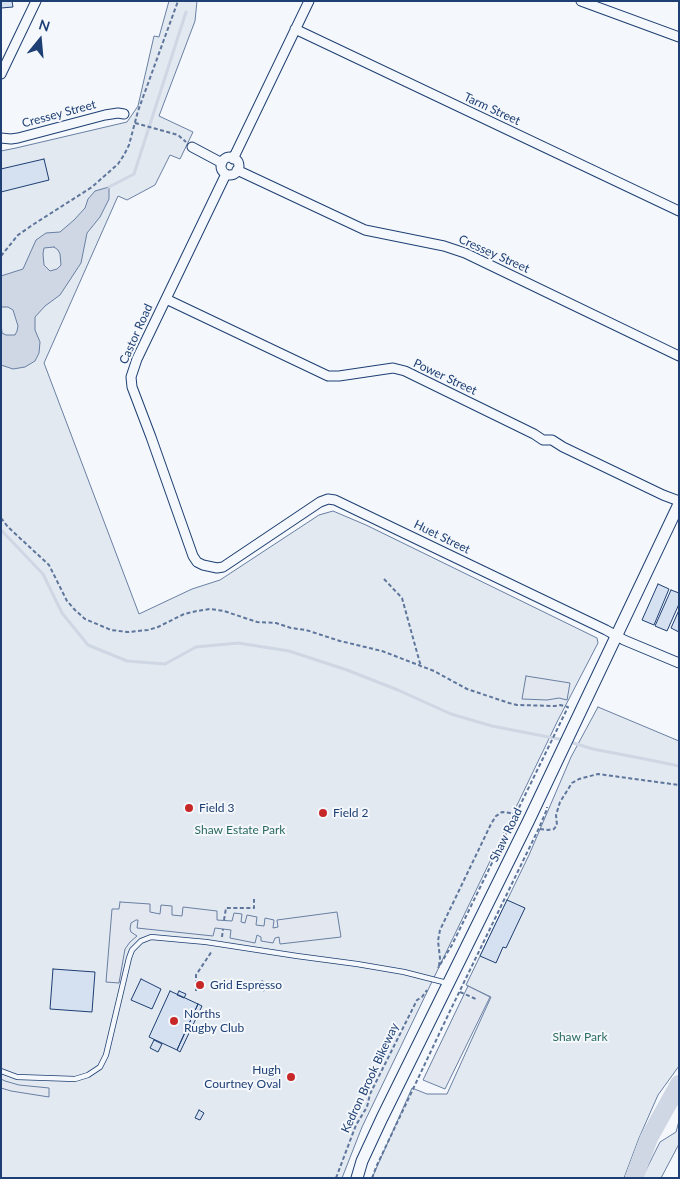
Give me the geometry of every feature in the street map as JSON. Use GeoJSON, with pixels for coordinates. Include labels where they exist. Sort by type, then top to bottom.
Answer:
{"type":"FeatureCollection","features":[{"type":"Feature","properties":{"kind":"street"},"geometry":{"type":"LineString","coordinates":[[1,74],[36,1]]}},
{"type":"Feature","properties":{"kind":"street"},"geometry":{"type":"LineString","coordinates":[[234,159],[309,1]]}},
{"type":"Feature","properties":{"kind":"street"},"geometry":{"type":"LineString","coordinates":[[581,1],[679,37]]}},
{"type":"Feature","properties":{"kind":"street","name":"Tarm Street"},"geometry":{"type":"LineString","coordinates":[[295,29],[679,211]]}},
{"type":"Feature","properties":{"kind":"street","name":"Cressey Street"},"geometry":{"type":"LineString","coordinates":[[1,138],[18,138],[118,113],[124,114]]}},
{"type":"Feature","properties":{"kind":"street"},"geometry":{"type":"LineString","coordinates":[[192,148],[222,163]]}},
{"type":"Feature","properties":{"kind":"street"},"geometry":{"type":"LineString","coordinates":[[228,158],[234,159],[238,165],[237,170],[231,175],[226,174],[221,168],[222,163],[228,158]]}},
{"type":"Feature","properties":{"kind":"street","name":"Cressey Street"},"geometry":{"type":"LineString","coordinates":[[237,170],[365,230],[444,246],[465,253],[679,356]]}},
{"type":"Feature","properties":{"kind":"street","name":"Castor Road"},"geometry":{"type":"LineString","coordinates":[[201,564],[193,556],[131,382],[137,359],[226,174]]}},
{"type":"Feature","properties":{"kind":"street","name":"Power Street"},"geometry":{"type":"LineString","coordinates":[[166,299],[328,376],[393,368],[405,372],[541,439],[552,440],[679,503]]}},
{"type":"Feature","properties":{"kind":"street","name":"Huet Street"},"geometry":{"type":"LineString","coordinates":[[201,564],[217,568],[223,567],[316,504],[325,500],[332,500],[380,521],[627,642],[679,663]]}},
{"type":"Feature","properties":{"kind":"street","name":"Shaw Road"},"geometry":{"type":"LineString","coordinates":[[357,1178],[362,1161],[382,1118],[525,827],[679,503]]}},
{"type":"Feature","properties":{"kind":"lane"},"geometry":{"type":"LineString","coordinates":[[1,1071],[17,1076],[75,1079],[88,1075],[100,1067],[106,1054],[132,950],[142,941],[151,937],[206,942],[357,964],[404,972],[448,983]]}},
{"type":"Feature","properties":{"kind":"path"},"geometry":{"type":"LineString","coordinates":[[1,256],[18,235],[92,187],[118,164],[130,145],[137,124],[138,111],[178,1]]}},
{"type":"Feature","properties":{"kind":"path"},"geometry":{"type":"LineString","coordinates":[[137,124],[183,138],[192,148]]}},
{"type":"Feature","properties":{"kind":"path"},"geometry":{"type":"LineString","coordinates":[[1,518],[8,527],[49,565],[68,601],[75,610],[85,619],[111,630],[128,632],[148,630],[197,610],[224,611],[257,622],[276,623],[382,651],[434,671],[467,689],[509,703],[568,707],[544,758],[515,816],[452,945],[438,968],[440,930],[491,824],[496,816],[502,812],[510,813],[515,816],[520,818]]}},
{"type":"Feature","properties":{"kind":"path"},"geometry":{"type":"LineString","coordinates":[[384,579],[402,598],[421,667]]}},
{"type":"Feature","properties":{"kind":"path"},"geometry":{"type":"LineString","coordinates":[[535,826],[548,830],[554,829],[557,825],[556,815],[560,802],[572,783],[579,779],[598,774],[679,785]]}},
{"type":"Feature","properties":{"kind":"path"},"geometry":{"type":"LineString","coordinates":[[372,1178],[547,809]]}},
{"type":"Feature","properties":{"kind":"path"},"geometry":{"type":"LineString","coordinates":[[224,920],[226,908],[254,908],[254,899]]}},
{"type":"Feature","properties":{"kind":"path"},"geometry":{"type":"LineString","coordinates":[[221,939],[223,929]]}},
{"type":"Feature","properties":{"kind":"path"},"geometry":{"type":"LineString","coordinates":[[196,991],[196,975],[212,951]]}},
{"type":"Feature","properties":{"kind":"path","name":"Kedron Brook Bikeway"},"geometry":{"type":"LineString","coordinates":[[336,1178],[356,1125],[367,1107],[370,1094],[417,1000],[428,990]]}},
{"type":"Feature","properties":{"kind":"path"},"geometry":{"type":"LineString","coordinates":[[460,992],[476,999]]}},
{"type":"Feature","properties":{"kind":"green space","name":"Shaw Estate Park"},"geometry":{"type":"Polygon","coordinates":[[[169,1],[197,1],[195,21],[159,116],[193,132],[180,159],[170,155],[155,185],[127,200],[118,196],[44,363],[139,614],[192,589],[220,580],[319,515],[333,511],[366,525],[597,638],[598,643],[558,720],[362,1127],[342,1178],[1,1178],[1,151],[127,122],[138,106],[154,36],[159,37],[169,1]]]}},
{"type":"Feature","properties":{"kind":"green space","name":"Shaw Park"},"geometry":{"type":"Polygon","coordinates":[[[598,707],[679,741],[679,1066],[658,1095],[624,1178],[372,1178],[412,1088],[427,1094],[447,1094],[491,997],[466,985],[529,855],[571,757],[598,707]]]}},
{"type":"Feature","properties":{"kind":"green space"},"geometry":{"type":"Polygon","coordinates":[[[679,1121],[679,1144],[661,1178],[642,1178],[660,1142],[676,1132],[679,1121]]]}},
{"type":"Feature","properties":{"kind":"shaded area"},"geometry":{"type":"Polygon","coordinates":[[[109,187],[109,199],[100,217],[87,233],[81,263],[60,295],[45,306],[35,317],[35,330],[40,342],[39,353],[35,361],[25,367],[13,369],[1,365],[1,323],[2,333],[6,335],[15,335],[18,326],[13,310],[8,307],[1,307],[1,276],[23,269],[36,240],[46,233],[60,232],[85,208],[88,199],[95,191],[109,187]],[[54,247],[44,248],[44,265],[50,271],[57,269],[61,265],[58,250],[54,247]]]}},
{"type":"Feature","properties":{"kind":"shaded area"},"geometry":{"type":"Polygon","coordinates":[[[526,676],[570,683],[567,700],[559,698],[547,700],[522,699],[526,676]]]}},
{"type":"Feature","properties":{"kind":"shaded area"},"geometry":{"type":"Polygon","coordinates":[[[120,902],[150,904],[150,912],[160,914],[161,905],[172,906],[172,915],[182,916],[183,907],[217,911],[217,920],[232,921],[234,913],[242,914],[241,922],[245,923],[247,915],[257,917],[256,925],[264,926],[265,918],[274,920],[273,928],[278,927],[277,920],[337,912],[341,937],[280,944],[279,937],[275,938],[273,943],[261,941],[261,937],[257,935],[255,943],[230,938],[231,930],[215,928],[213,936],[137,928],[138,920],[136,920],[131,923],[130,929],[137,936],[125,949],[119,983],[106,982],[112,909],[119,909],[120,902]]]}},
{"type":"Feature","properties":{"kind":"shaded area"},"geometry":{"type":"Polygon","coordinates":[[[468,986],[490,997],[445,1089],[423,1080],[468,986]]]}},
{"type":"Feature","properties":{"kind":"shaded area"},"geometry":{"type":"Polygon","coordinates":[[[1,1079],[19,1085],[49,1088],[49,1097],[1,1088],[1,1079]]]}},
{"type":"Feature","properties":{"kind":"building"},"geometry":{"type":"Polygon","coordinates":[[[1,1],[12,1],[13,7],[1,8],[1,1]]]}},
{"type":"Feature","properties":{"kind":"building"},"geometry":{"type":"Polygon","coordinates":[[[44,159],[49,180],[1,192],[1,169],[44,159]]]}},
{"type":"Feature","properties":{"kind":"building"},"geometry":{"type":"Polygon","coordinates":[[[658,584],[669,589],[654,625],[642,620],[658,584]]]}},
{"type":"Feature","properties":{"kind":"building"},"geometry":{"type":"Polygon","coordinates":[[[671,590],[679,593],[679,604],[667,631],[655,626],[671,590]]]}},
{"type":"Feature","properties":{"kind":"building"},"geometry":{"type":"Polygon","coordinates":[[[679,610],[679,632],[671,628],[679,610]]]}},
{"type":"Feature","properties":{"kind":"building"},"geometry":{"type":"Polygon","coordinates":[[[507,900],[525,908],[506,948],[503,947],[496,963],[480,956],[507,900]]]}},
{"type":"Feature","properties":{"kind":"building"},"geometry":{"type":"Polygon","coordinates":[[[53,969],[95,972],[92,1012],[50,1009],[53,969]]]}},
{"type":"Feature","properties":{"kind":"building"},"geometry":{"type":"Polygon","coordinates":[[[141,979],[161,989],[152,1009],[131,1000],[141,979]]]}},
{"type":"Feature","properties":{"kind":"building"},"geometry":{"type":"Polygon","coordinates":[[[262,981],[267,984],[264,991],[259,988],[262,981]]]}},
{"type":"Feature","properties":{"kind":"building","name":"Norths Rugby Club"},"geometry":{"type":"Polygon","coordinates":[[[170,991],[198,1004],[177,1050],[149,1037],[170,991]]]}},
{"type":"Feature","properties":{"kind":"building"},"geometry":{"type":"Polygon","coordinates":[[[179,991],[186,994],[184,998],[177,995],[179,991]]]}},
{"type":"Feature","properties":{"kind":"building"},"geometry":{"type":"Polygon","coordinates":[[[198,1004],[202,1006],[180,1052],[177,1050],[198,1004]]]}},
{"type":"Feature","properties":{"kind":"building"},"geometry":{"type":"Polygon","coordinates":[[[154,1040],[162,1044],[158,1052],[150,1048],[154,1040]]]}},
{"type":"Feature","properties":{"kind":"building"},"geometry":{"type":"Polygon","coordinates":[[[199,1110],[204,1113],[200,1120],[195,1118],[199,1110]]]}},
{"type":"Feature","properties":{"kind":"waterway"},"geometry":{"type":"LineString","coordinates":[[109,187],[134,174],[186,12]]}},
{"type":"Feature","properties":{"kind":"waterway"},"geometry":{"type":"LineString","coordinates":[[1,530],[43,574],[62,613],[88,645],[127,661],[165,664],[196,647],[238,643],[289,651],[347,670],[451,714],[492,726],[564,740]]}},
{"type":"Feature","properties":{"kind":"waterway"},"geometry":{"type":"LineString","coordinates":[[570,742],[593,749],[679,766]]}},
{"type":"Feature","properties":{"kind":"waterway"},"geometry":{"type":"LineString","coordinates":[[634,1178],[649,1138],[679,1084]]}},
{"type":"Feature","properties":{"kind":"place","name":"Field 3"},"geometry":{"type":"Point","coordinates":[189,808]}},
{"type":"Feature","properties":{"kind":"place","name":"Field 2"},"geometry":{"type":"Point","coordinates":[323,813]}},
{"type":"Feature","properties":{"kind":"place","name":"Grid Espresso"},"geometry":{"type":"Point","coordinates":[200,985]}},
{"type":"Feature","properties":{"kind":"place","name":"Norths Rugby Club"},"geometry":{"type":"Point","coordinates":[174,1021]}},
{"type":"Feature","properties":{"kind":"place","name":"Hugh Courtney Oval"},"geometry":{"type":"Point","coordinates":[291,1077]}}]}
